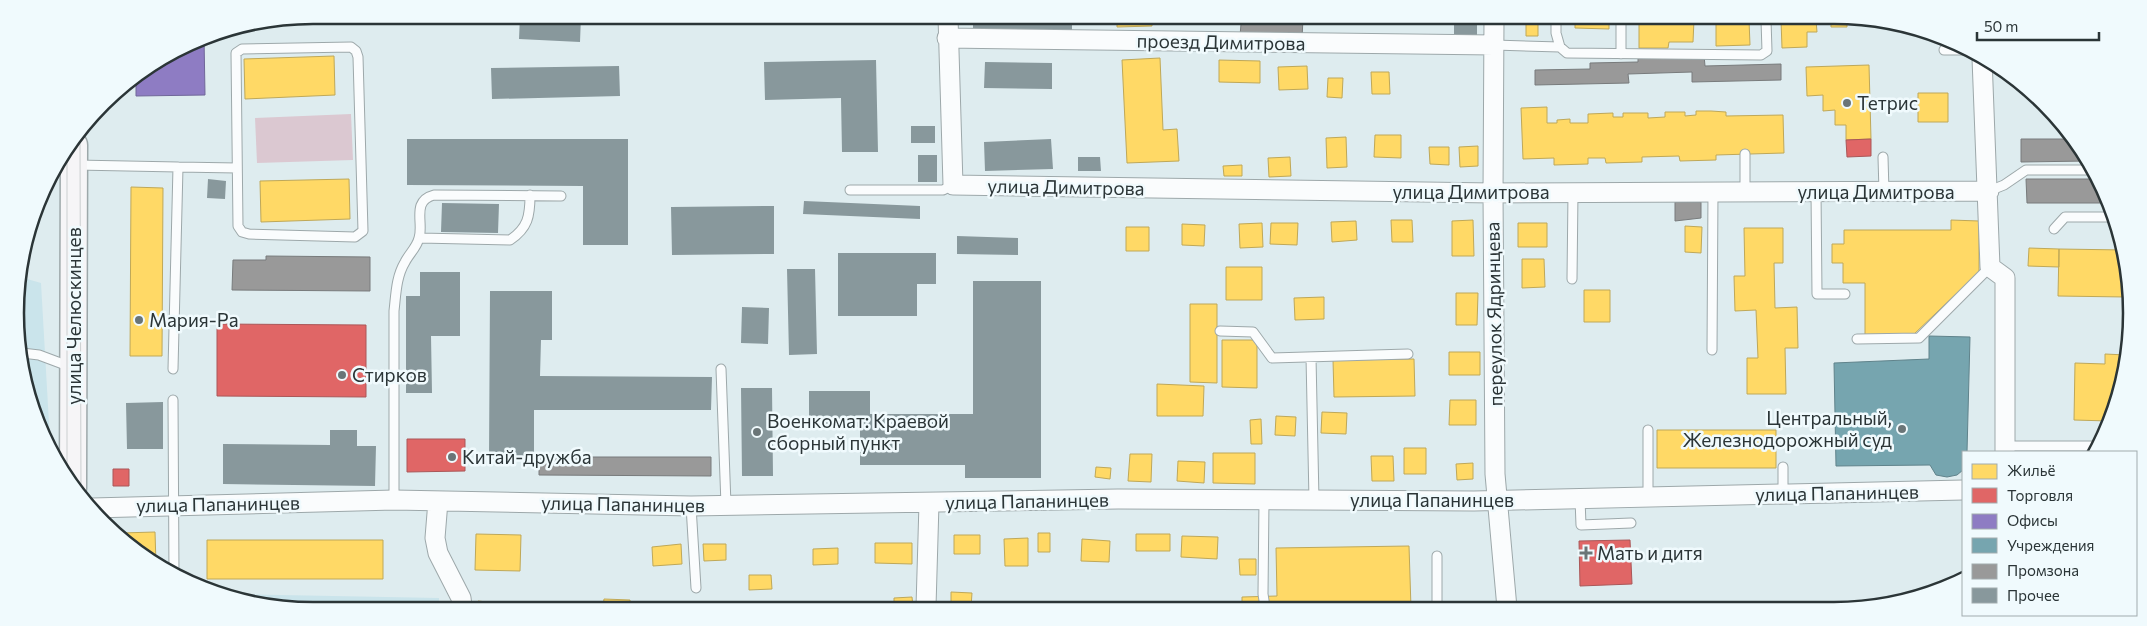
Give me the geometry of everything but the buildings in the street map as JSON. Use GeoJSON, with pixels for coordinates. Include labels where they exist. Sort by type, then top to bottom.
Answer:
{"type":"FeatureCollection","features":[{"type":"Feature","properties":{"kind":"main road","name":"улица Челюскинцев"},"geometry":{"type":"LineString","coordinates":[[72,474],[74,155]]}},
{"type":"Feature","properties":{"kind":"street"},"geometry":{"type":"LineString","coordinates":[[948,24],[953,185]]}},
{"type":"Feature","properties":{"kind":"street","name":"переулок Ядринцева"},"geometry":{"type":"LineString","coordinates":[[1494,24],[1492,193],[1495,474],[1507,602]]}},
{"type":"Feature","properties":{"kind":"street","name":"проезд Димитрова"},"geometry":{"type":"LineString","coordinates":[[947,38],[1494,45]]}},
{"type":"Feature","properties":{"kind":"street"},"geometry":{"type":"LineString","coordinates":[[1982,65],[1990,267],[2005,278],[2005,449]]}},
{"type":"Feature","properties":{"kind":"street","name":"улица Димитрова"},"geometry":{"type":"LineString","coordinates":[[953,185],[1492,193],[1988,191]]}},
{"type":"Feature","properties":{"kind":"street","name":"улица Папанинцев"},"geometry":{"type":"LineString","coordinates":[[99,508],[394,500],[691,506],[1118,499],[1498,500],[1962,490]]}},
{"type":"Feature","properties":{"kind":"street"},"geometry":{"type":"LineString","coordinates":[[438,501],[435,538],[438,553],[462,602]]}},
{"type":"Feature","properties":{"kind":"street"},"geometry":{"type":"LineString","coordinates":[[926,602],[929,503]]}},
{"type":"Feature","properties":{"kind":"lane"},"geometry":{"type":"LineString","coordinates":[[1556,24],[1556,33],[1560,47],[1567,53],[1761,55],[1767,51],[1766,24]]}},
{"type":"Feature","properties":{"kind":"lane"},"geometry":{"type":"LineString","coordinates":[[1621,24],[1621,54]]}},
{"type":"Feature","properties":{"kind":"lane"},"geometry":{"type":"LineString","coordinates":[[1494,45],[1560,47]]}},
{"type":"Feature","properties":{"kind":"lane"},"geometry":{"type":"LineString","coordinates":[[242,49],[354,49],[358,57],[364,228],[361,234],[355,237],[245,233],[238,226],[237,168],[235,56],[238,51],[242,49]]}},
{"type":"Feature","properties":{"kind":"lane"},"geometry":{"type":"LineString","coordinates":[[1944,50],[1954,50]]}},
{"type":"Feature","properties":{"kind":"lane"},"geometry":{"type":"LineString","coordinates":[[1745,154],[1745,192]]}},
{"type":"Feature","properties":{"kind":"lane"},"geometry":{"type":"LineString","coordinates":[[74,155],[178,167],[237,168]]}},
{"type":"Feature","properties":{"kind":"lane"},"geometry":{"type":"LineString","coordinates":[[1883,157],[1884,192]]}},
{"type":"Feature","properties":{"kind":"lane"},"geometry":{"type":"LineString","coordinates":[[173,369],[178,167]]}},
{"type":"Feature","properties":{"kind":"lane"},"geometry":{"type":"LineString","coordinates":[[1988,191],[2004,185],[2026,170],[2085,170]]}},
{"type":"Feature","properties":{"kind":"lane"},"geometry":{"type":"LineString","coordinates":[[850,190],[943,190],[953,185]]}},
{"type":"Feature","properties":{"kind":"lane"},"geometry":{"type":"LineString","coordinates":[[1712,350],[1713,192]]}},
{"type":"Feature","properties":{"kind":"lane"},"geometry":{"type":"LineString","coordinates":[[1816,192],[1817,294],[1845,294]]}},
{"type":"Feature","properties":{"kind":"lane"},"geometry":{"type":"LineString","coordinates":[[1572,278],[1573,193]]}},
{"type":"Feature","properties":{"kind":"lane"},"geometry":{"type":"LineString","coordinates":[[420,238],[510,240],[526,225],[530,214],[530,195]]}},
{"type":"Feature","properties":{"kind":"lane"},"geometry":{"type":"LineString","coordinates":[[394,500],[394,311],[397,282],[404,262],[420,238],[420,210],[424,200],[430,196],[561,196]]}},
{"type":"Feature","properties":{"kind":"lane"},"geometry":{"type":"LineString","coordinates":[[2054,229],[2065,217],[2107,217]]}},
{"type":"Feature","properties":{"kind":"lane"},"geometry":{"type":"LineString","coordinates":[[1857,338],[1919,338],[1990,267]]}},
{"type":"Feature","properties":{"kind":"lane"},"geometry":{"type":"LineString","coordinates":[[1220,331],[1253,332],[1272,358],[1408,354]]}},
{"type":"Feature","properties":{"kind":"lane"},"geometry":{"type":"LineString","coordinates":[[26,354],[39,355],[68,368],[74,368]]}},
{"type":"Feature","properties":{"kind":"lane"},"geometry":{"type":"LineString","coordinates":[[1311,357],[1314,500]]}},
{"type":"Feature","properties":{"kind":"lane"},"geometry":{"type":"LineString","coordinates":[[721,369],[726,505]]}},
{"type":"Feature","properties":{"kind":"lane"},"geometry":{"type":"LineString","coordinates":[[173,400],[174,566]]}},
{"type":"Feature","properties":{"kind":"lane"},"geometry":{"type":"LineString","coordinates":[[1648,430],[1648,497]]}},
{"type":"Feature","properties":{"kind":"lane"},"geometry":{"type":"LineString","coordinates":[[2005,449],[2090,446]]}},
{"type":"Feature","properties":{"kind":"lane"},"geometry":{"type":"LineString","coordinates":[[1783,467],[1784,494]]}},
{"type":"Feature","properties":{"kind":"lane"},"geometry":{"type":"LineString","coordinates":[[1580,499],[1581,525],[1631,523]]}},
{"type":"Feature","properties":{"kind":"lane"},"geometry":{"type":"LineString","coordinates":[[1264,500],[1264,602]]}},
{"type":"Feature","properties":{"kind":"lane"},"geometry":{"type":"LineString","coordinates":[[691,506],[696,588]]}},
{"type":"Feature","properties":{"kind":"lane"},"geometry":{"type":"LineString","coordinates":[[1437,556],[1438,602]]}},
{"type":"Feature","properties":{"kind":"shaded area"},"geometry":{"type":"Polygon","coordinates":[[[351,114],[353,160],[257,163],[255,118],[351,114]]]}},
{"type":"Feature","properties":{"kind":"shaded area"},"geometry":{"type":"Polygon","coordinates":[[[26,279],[41,283],[49,431],[39,406],[29,369],[24,332],[26,279]]]}},
{"type":"Feature","properties":{"kind":"shaded area"},"geometry":{"type":"Polygon","coordinates":[[[247,594],[439,598],[439,602],[294,602],[247,594]]]}},
{"type":"Feature","properties":{"kind":"tram line"},"geometry":{"type":"LineString","coordinates":[[80,142],[81,485]]}},
{"type":"Feature","properties":{"kind":"tram line"},"geometry":{"type":"LineString","coordinates":[[67,161],[67,465]]}},
{"type":"Feature","properties":{"kind":"place","name":"Тетрис"},"geometry":{"type":"Point","coordinates":[1847,103]}},
{"type":"Feature","properties":{"kind":"place","name":"Мария-Ра"},"geometry":{"type":"Point","coordinates":[139,320]}},
{"type":"Feature","properties":{"kind":"place","name":"Стирков"},"geometry":{"type":"Point","coordinates":[342,375]}},
{"type":"Feature","properties":{"kind":"place","name":"Центральный, Железнодорожный суд"},"geometry":{"type":"Point","coordinates":[1902,429]}},
{"type":"Feature","properties":{"kind":"place","name":"Военкомат: Краевой сборный пункт"},"geometry":{"type":"Point","coordinates":[757,432]}},
{"type":"Feature","properties":{"kind":"place","name":"Китай-дружба"},"geometry":{"type":"Point","coordinates":[452,457]}},
{"type":"Feature","properties":{"kind":"place","name":"Мать и дитя"},"geometry":{"type":"Point","coordinates":[1586,553]}}]}
